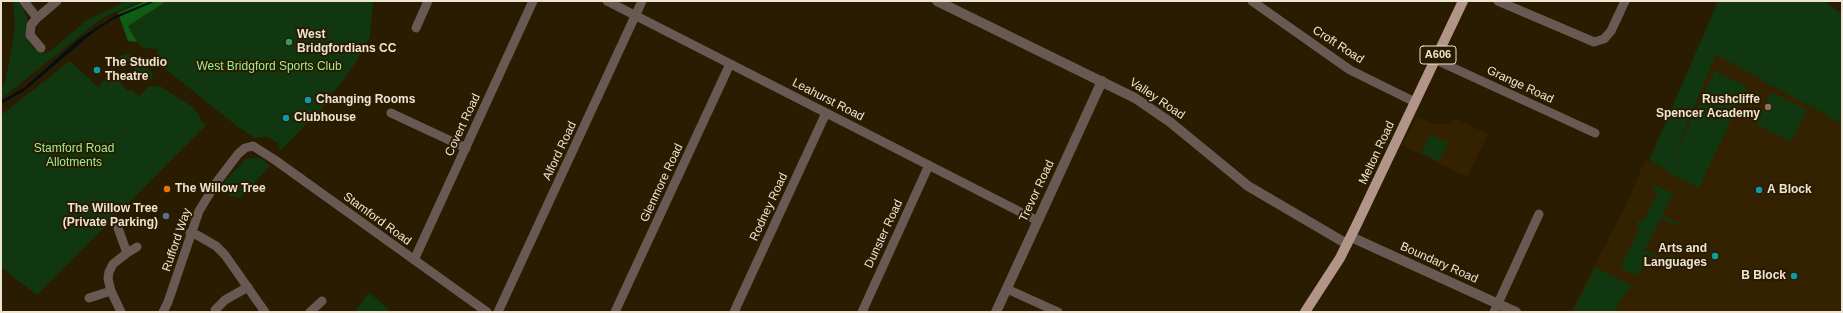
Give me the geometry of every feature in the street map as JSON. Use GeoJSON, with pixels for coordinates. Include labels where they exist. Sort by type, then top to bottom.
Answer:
{"type":"FeatureCollection","features":[{"type":"Feature","properties":{"kind":"main road","name":"Melton Road"},"geometry":{"type":"LineString","coordinates":[[1305,312],[1340,258],[1416,102],[1463,1]]}},
{"type":"Feature","properties":{"kind":"street"},"geometry":{"type":"LineString","coordinates":[[24,1],[37,18]]}},
{"type":"Feature","properties":{"kind":"street"},"geometry":{"type":"LineString","coordinates":[[41,48],[30,35],[31,25],[57,1]]}},
{"type":"Feature","properties":{"kind":"street"},"geometry":{"type":"LineString","coordinates":[[416,28],[428,1]]}},
{"type":"Feature","properties":{"kind":"street","name":"Covert Road"},"geometry":{"type":"LineString","coordinates":[[414,260],[533,1]]}},
{"type":"Feature","properties":{"kind":"street","name":"Leahurst Road"},"geometry":{"type":"LineString","coordinates":[[607,1],[1038,221]]}},
{"type":"Feature","properties":{"kind":"street","name":"Alford Road"},"geometry":{"type":"LineString","coordinates":[[498,312],[642,1]]}},
{"type":"Feature","properties":{"kind":"street","name":"Valley Road"},"geometry":{"type":"LineString","coordinates":[[937,1],[1135,98],[1170,122],[1248,186],[1349,240]]}},
{"type":"Feature","properties":{"kind":"street","name":"Croft Road"},"geometry":{"type":"LineString","coordinates":[[1252,1],[1350,70],[1416,102]]}},
{"type":"Feature","properties":{"kind":"street"},"geometry":{"type":"LineString","coordinates":[[1498,1],[1594,42],[1604,39],[1612,31],[1625,1]]}},
{"type":"Feature","properties":{"kind":"street","name":"Grange Road"},"geometry":{"type":"LineString","coordinates":[[1436,60],[1595,133]]}},
{"type":"Feature","properties":{"kind":"street","name":"Glenmore Road"},"geometry":{"type":"LineString","coordinates":[[615,312],[730,64]]}},
{"type":"Feature","properties":{"kind":"street","name":"Trevor Road"},"geometry":{"type":"LineString","coordinates":[[996,312],[1102,81]]}},
{"type":"Feature","properties":{"kind":"street"},"geometry":{"type":"LineString","coordinates":[[391,113],[466,148]]}},
{"type":"Feature","properties":{"kind":"street","name":"Rodney Road"},"geometry":{"type":"LineString","coordinates":[[734,312],[826,113]]}},
{"type":"Feature","properties":{"kind":"street","name":"Rufford Way"},"geometry":{"type":"LineString","coordinates":[[163,312],[168,302],[198,210],[238,154],[245,148],[253,146]]}},
{"type":"Feature","properties":{"kind":"street","name":"Stamford Road"},"geometry":{"type":"LineString","coordinates":[[253,146],[275,160],[487,312]]}},
{"type":"Feature","properties":{"kind":"street","name":"Dunster Road"},"geometry":{"type":"LineString","coordinates":[[862,312],[929,165]]}},
{"type":"Feature","properties":{"kind":"street"},"geometry":{"type":"LineString","coordinates":[[1496,308],[1539,214]]}},
{"type":"Feature","properties":{"kind":"street"},"geometry":{"type":"LineString","coordinates":[[118,228],[127,253]]}},
{"type":"Feature","properties":{"kind":"street"},"geometry":{"type":"LineString","coordinates":[[190,233],[197,235],[216,246],[225,255],[265,312]]}},
{"type":"Feature","properties":{"kind":"street","name":"Boundary Road"},"geometry":{"type":"LineString","coordinates":[[1349,240],[1496,308],[1516,312]]}},
{"type":"Feature","properties":{"kind":"street"},"geometry":{"type":"LineString","coordinates":[[121,312],[111,291],[108,280],[109,272],[113,264],[137,247]]}},
{"type":"Feature","properties":{"kind":"street"},"geometry":{"type":"LineString","coordinates":[[215,310],[225,300],[248,287]]}},
{"type":"Feature","properties":{"kind":"street"},"geometry":{"type":"LineString","coordinates":[[1007,289],[1058,312]]}},
{"type":"Feature","properties":{"kind":"street"},"geometry":{"type":"LineString","coordinates":[[89,298],[111,291]]}},
{"type":"Feature","properties":{"kind":"street"},"geometry":{"type":"LineString","coordinates":[[310,312],[322,301]]}},
{"type":"Feature","properties":{"kind":"shaded area"},"geometry":{"type":"Polygon","coordinates":[[[152,1],[156,1],[114,19],[95,31],[24,91],[1,104],[1,101],[24,88],[79,39],[115,16],[152,1]]]}},
{"type":"Feature","properties":{"kind":"shaded area","name":"Rushcliffe Spencer Academy"},"geometry":{"type":"Polygon","coordinates":[[[1824,1],[1842,14],[1842,312],[1570,312],[1627,203],[1645,160],[1667,170],[1716,55],[1824,1]]]}},
{"type":"Feature","properties":{"kind":"shaded area"},"geometry":{"type":"Polygon","coordinates":[[[1417,116],[1434,124],[1452,124],[1455,118],[1488,134],[1467,177],[1402,145],[1417,116]]]}},
{"type":"Feature","properties":{"kind":"green space"},"geometry":{"type":"Polygon","coordinates":[[[13,1],[20,1],[27,19],[26,36],[32,47],[42,53],[49,52],[87,20],[126,1],[143,1],[102,18],[1,99],[1,91],[5,82],[13,42],[15,24],[13,1]]]}},
{"type":"Feature","properties":{"kind":"green space"},"geometry":{"type":"Polygon","coordinates":[[[145,1],[167,1],[128,26],[137,42],[128,41],[118,13],[145,1]]]}},
{"type":"Feature","properties":{"kind":"green space","name":"West Bridgford Sports Club"},"geometry":{"type":"Polygon","coordinates":[[[167,1],[373,1],[370,37],[358,59],[337,88],[329,96],[325,105],[280,151],[278,143],[268,137],[255,138],[234,124],[162,66],[157,49],[143,48],[137,42],[128,26],[167,1]]]}},
{"type":"Feature","properties":{"kind":"green space"},"geometry":{"type":"Polygon","coordinates":[[[1718,1],[1824,1],[1842,14],[1842,124],[1716,55],[1671,162],[1715,71],[1747,87],[1699,188],[1649,161],[1718,1]]]}},
{"type":"Feature","properties":{"kind":"green space"},"geometry":{"type":"Polygon","coordinates":[[[125,54],[131,55],[147,67],[153,74],[152,79],[149,80],[118,57],[125,54]]]}},
{"type":"Feature","properties":{"kind":"green space","name":"Stamford Road Allotments"},"geometry":{"type":"Polygon","coordinates":[[[70,61],[98,87],[111,74],[128,91],[132,89],[139,96],[148,87],[160,86],[191,106],[198,113],[201,121],[206,125],[37,295],[1,267],[1,115],[70,61]]]}},
{"type":"Feature","properties":{"kind":"green space"},"geometry":{"type":"Polygon","coordinates":[[[1771,92],[1807,110],[1791,142],[1756,124],[1771,92]]]}},
{"type":"Feature","properties":{"kind":"green space"},"geometry":{"type":"Polygon","coordinates":[[[1430,134],[1448,143],[1439,161],[1421,153],[1430,134]]]}},
{"type":"Feature","properties":{"kind":"green space"},"geometry":{"type":"Polygon","coordinates":[[[250,158],[260,158],[270,166],[240,198],[230,196],[223,183],[245,160],[250,158]]]}},
{"type":"Feature","properties":{"kind":"green space"},"geometry":{"type":"Polygon","coordinates":[[[1654,184],[1673,193],[1662,215],[1680,224],[1679,226],[1661,218],[1645,250],[1666,260],[1668,254],[1674,257],[1674,264],[1670,271],[1666,269],[1668,265],[1648,255],[1638,276],[1620,268],[1640,228],[1636,225],[1638,220],[1643,222],[1658,191],[1652,189],[1654,184]]]}},
{"type":"Feature","properties":{"kind":"green space"},"geometry":{"type":"Polygon","coordinates":[[[1595,267],[1631,285],[1614,312],[1573,312],[1595,267]]]}},
{"type":"Feature","properties":{"kind":"green space"},"geometry":{"type":"Polygon","coordinates":[[[369,292],[391,312],[355,312],[369,292]]]}},
{"type":"Feature","properties":{"kind":"place","name":"West Bridgfordians CC"},"geometry":{"type":"Point","coordinates":[289,42]}},
{"type":"Feature","properties":{"kind":"place","name":"The Studio Theatre"},"geometry":{"type":"Point","coordinates":[97,70]}},
{"type":"Feature","properties":{"kind":"place","name":"Changing Rooms"},"geometry":{"type":"Point","coordinates":[308,100]}},
{"type":"Feature","properties":{"kind":"place","name":"Rushcliffe Spencer Academy"},"geometry":{"type":"Point","coordinates":[1768,107]}},
{"type":"Feature","properties":{"kind":"place","name":"Clubhouse"},"geometry":{"type":"Point","coordinates":[286,118]}},
{"type":"Feature","properties":{"kind":"place","name":"The Willow Tree"},"geometry":{"type":"Point","coordinates":[167,189]}},
{"type":"Feature","properties":{"kind":"place","name":"A Block"},"geometry":{"type":"Point","coordinates":[1759,190]}},
{"type":"Feature","properties":{"kind":"place","name":"The Willow Tree (Private Parking)"},"geometry":{"type":"Point","coordinates":[166,216]}},
{"type":"Feature","properties":{"kind":"place","name":"Arts and Languages"},"geometry":{"type":"Point","coordinates":[1715,256]}},
{"type":"Feature","properties":{"kind":"place","name":"B Block"},"geometry":{"type":"Point","coordinates":[1794,276]}}]}
